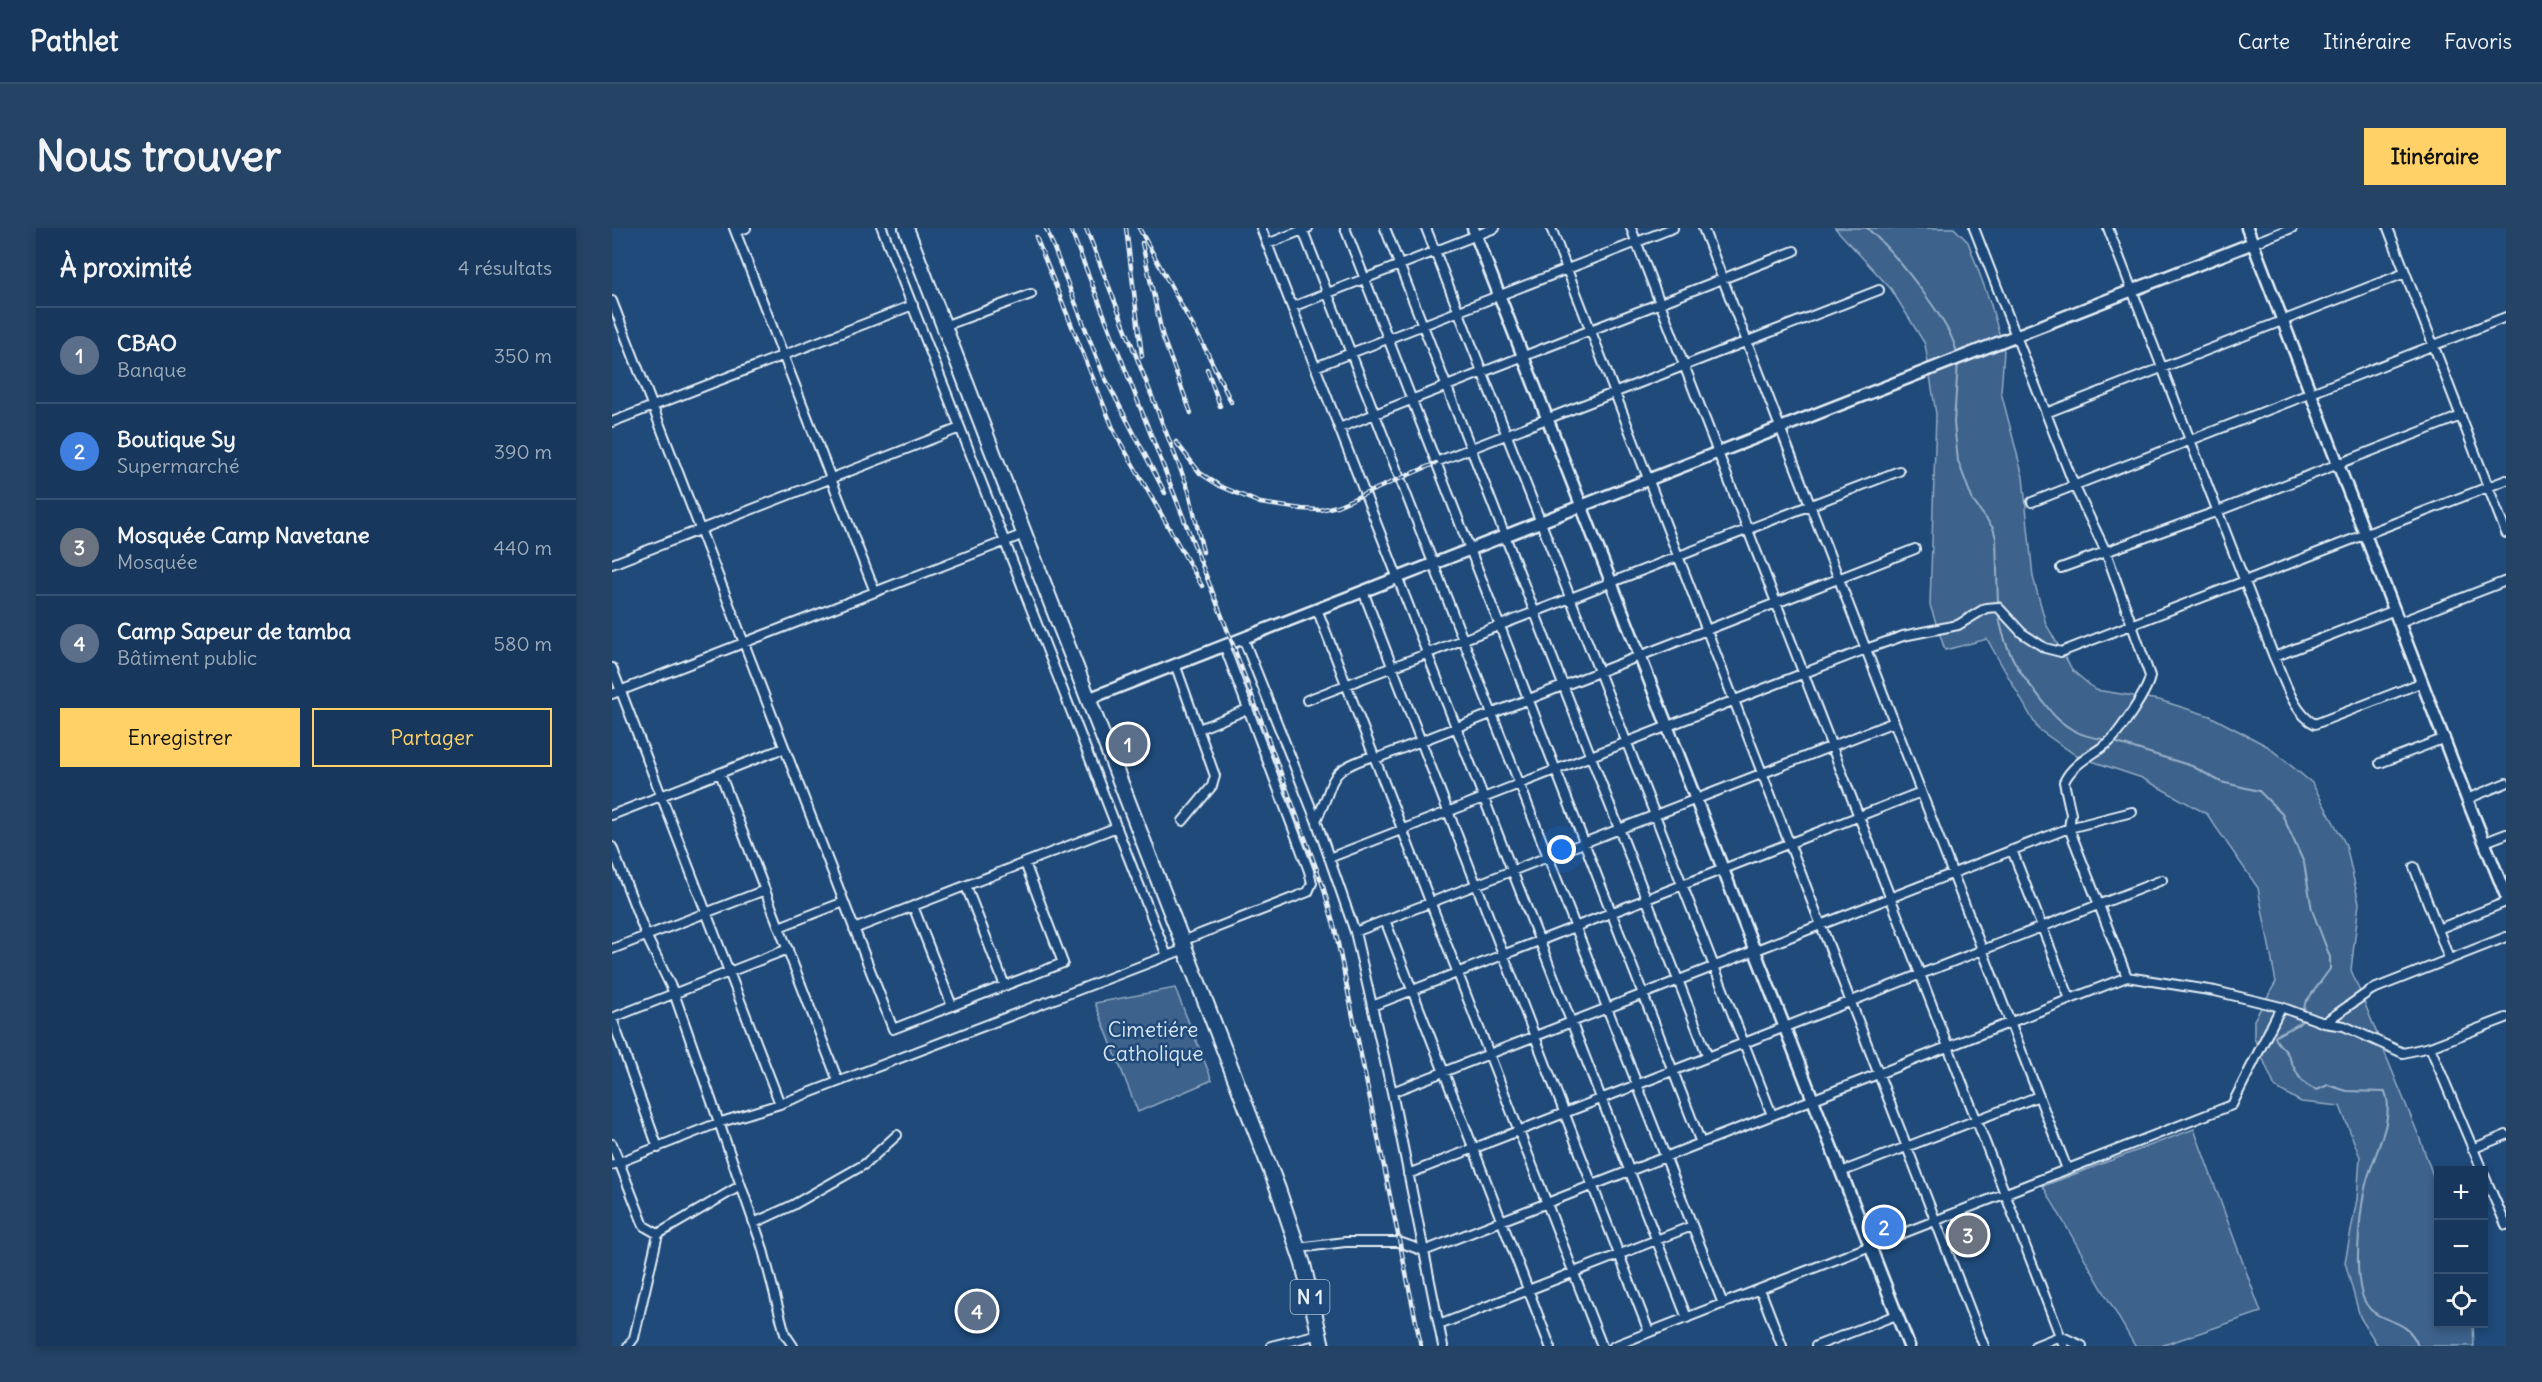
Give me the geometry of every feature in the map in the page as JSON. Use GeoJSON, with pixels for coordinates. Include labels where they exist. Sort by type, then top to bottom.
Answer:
{"type":"FeatureCollection","features":[{"type":"Feature","properties":{"kind":"highway","name":"N 1"},"geometry":{"type":"LineString","coordinates":[[906,228],[1278,1189],[1298,1248],[1320,1340]]}},
{"type":"Feature","properties":{"kind":"street"},"geometry":{"type":"LineString","coordinates":[[746,228],[735,230],[875,592]]}},
{"type":"Feature","properties":{"kind":"street"},"geometry":{"type":"LineString","coordinates":[[882,228],[1167,956]]}},
{"type":"Feature","properties":{"kind":"street"},"geometry":{"type":"LineString","coordinates":[[1261,228],[1687,1318]]}},
{"type":"Feature","properties":{"kind":"street"},"geometry":{"type":"LineString","coordinates":[[1345,228],[1701,1143]]}},
{"type":"Feature","properties":{"kind":"street"},"geometry":{"type":"LineString","coordinates":[[1385,228],[1708,1057]]}},
{"type":"Feature","properties":{"kind":"street"},"geometry":{"type":"LineString","coordinates":[[1426,228],[1772,1115]]}},
{"type":"Feature","properties":{"kind":"street"},"geometry":{"type":"LineString","coordinates":[[1292,307],[1435,251],[1475,232],[1495,228]]}},
{"type":"Feature","properties":{"kind":"street"},"geometry":{"type":"LineString","coordinates":[[1551,228],[1984,1346]]}},
{"type":"Feature","properties":{"kind":"street"},"geometry":{"type":"LineString","coordinates":[[1631,228],[2064,1346]]}},
{"type":"Feature","properties":{"kind":"street"},"geometry":{"type":"LineString","coordinates":[[1315,367],[1673,228]]}},
{"type":"Feature","properties":{"kind":"street"},"geometry":{"type":"LineString","coordinates":[[1703,228],[2067,1169]]}},
{"type":"Feature","properties":{"kind":"street"},"geometry":{"type":"LineString","coordinates":[[1974,228],[2074,485],[2106,552],[2150,676],[2150,683],[2110,741],[2068,774],[2064,782],[2071,814],[2069,828],[2127,977]]}},
{"type":"Feature","properties":{"kind":"street"},"geometry":{"type":"LineString","coordinates":[[2108,228],[2274,657],[2297,707],[2309,721],[2315,724],[2423,682]]}},
{"type":"Feature","properties":{"kind":"street"},"geometry":{"type":"LineString","coordinates":[[2247,228],[2506,896]]}},
{"type":"Feature","properties":{"kind":"street"},"geometry":{"type":"LineString","coordinates":[[1088,699],[2292,228]]}},
{"type":"Feature","properties":{"kind":"street"},"geometry":{"type":"LineString","coordinates":[[2388,228],[2506,533]]}},
{"type":"Feature","properties":{"kind":"street"},"geometry":{"type":"LineString","coordinates":[[1267,244],[1304,229],[1327,293],[1723,1304]]}},
{"type":"Feature","properties":{"kind":"street"},"geometry":{"type":"LineString","coordinates":[[1475,232],[1909,1346]]}},
{"type":"Feature","properties":{"kind":"street"},"geometry":{"type":"LineString","coordinates":[[1339,428],[1794,251]]}},
{"type":"Feature","properties":{"kind":"street"},"geometry":{"type":"LineString","coordinates":[[2046,413],[2405,273]]}},
{"type":"Feature","properties":{"kind":"street"},"geometry":{"type":"LineString","coordinates":[[1436,462],[1879,290]]}},
{"type":"Feature","properties":{"kind":"street"},"geometry":{"type":"LineString","coordinates":[[944,326],[1031,294]]}},
{"type":"Feature","properties":{"kind":"street"},"geometry":{"type":"LineString","coordinates":[[612,301],[893,1029],[1063,963],[1025,863]]}},
{"type":"Feature","properties":{"kind":"street"},"geometry":{"type":"LineString","coordinates":[[612,422],[913,305]]}},
{"type":"Feature","properties":{"kind":"street"},"geometry":{"type":"LineString","coordinates":[[2032,502],[2506,317]]}},
{"type":"Feature","properties":{"kind":"street"},"geometry":{"type":"LineString","coordinates":[[2061,568],[2218,511],[2461,417]]}},
{"type":"Feature","properties":{"kind":"street"},"geometry":{"type":"LineString","coordinates":[[612,564],[960,428]]}},
{"type":"Feature","properties":{"kind":"street"},"geometry":{"type":"LineString","coordinates":[[1307,700],[1347,687],[1899,471]]}},
{"type":"Feature","properties":{"kind":"street"},"geometry":{"type":"LineString","coordinates":[[1329,858],[1866,649],[1903,636],[1958,625],[1986,608],[1995,606],[2002,610],[2022,633],[2045,648],[2061,652],[2506,480]]}},
{"type":"Feature","properties":{"kind":"street"},"geometry":{"type":"LineString","coordinates":[[612,694],[1024,534]]}},
{"type":"Feature","properties":{"kind":"street"},"geometry":{"type":"LineString","coordinates":[[1316,820],[1331,780],[1340,770],[1350,764],[1421,741],[1915,549]]}},
{"type":"Feature","properties":{"kind":"street"},"geometry":{"type":"LineString","coordinates":[[2400,622],[2506,580]]}},
{"type":"Feature","properties":{"kind":"street"},"geometry":{"type":"LineString","coordinates":[[1363,591],[1650,1332]]}},
{"type":"Feature","properties":{"kind":"street"},"geometry":{"type":"LineString","coordinates":[[1317,609],[1602,1346]]}},
{"type":"Feature","properties":{"kind":"street"},"geometry":{"type":"LineString","coordinates":[[2274,657],[2395,610]]}},
{"type":"Feature","properties":{"kind":"street"},"geometry":{"type":"LineString","coordinates":[[1243,638],[1316,820],[1355,932],[1392,1092],[1443,1346]]}},
{"type":"Feature","properties":{"kind":"street"},"geometry":{"type":"LineString","coordinates":[[616,1163],[718,1123],[780,1104],[1167,956],[1183,945],[1308,892],[1312,883],[1224,645]]}},
{"type":"Feature","properties":{"kind":"street"},"geometry":{"type":"LineString","coordinates":[[1175,664],[1214,770],[1215,781],[1183,821]]}},
{"type":"Feature","properties":{"kind":"street"},"geometry":{"type":"LineString","coordinates":[[612,668],[780,1104]]}},
{"type":"Feature","properties":{"kind":"street"},"geometry":{"type":"LineString","coordinates":[[1199,729],[1248,709]]}},
{"type":"Feature","properties":{"kind":"street"},"geometry":{"type":"LineString","coordinates":[[1355,932],[1894,722]]}},
{"type":"Feature","properties":{"kind":"street"},"geometry":{"type":"LineString","coordinates":[[2380,763],[2445,738]]}},
{"type":"Feature","properties":{"kind":"street"},"geometry":{"type":"LineString","coordinates":[[612,815],[784,748]]}},
{"type":"Feature","properties":{"kind":"street"},"geometry":{"type":"LineString","coordinates":[[720,773],[838,1081]]}},
{"type":"Feature","properties":{"kind":"street"},"geometry":{"type":"LineString","coordinates":[[2467,799],[2506,783]]}},
{"type":"Feature","properties":{"kind":"street"},"geometry":{"type":"LineString","coordinates":[[1372,1006],[1921,792]]}},
{"type":"Feature","properties":{"kind":"street"},"geometry":{"type":"LineString","coordinates":[[1392,1092],[2069,828],[2132,812]]}},
{"type":"Feature","properties":{"kind":"street"},"geometry":{"type":"LineString","coordinates":[[854,929],[1117,827]]}},
{"type":"Feature","properties":{"kind":"street"},"geometry":{"type":"LineString","coordinates":[[2485,842],[2506,834]]}},
{"type":"Feature","properties":{"kind":"street"},"geometry":{"type":"LineString","coordinates":[[612,847],[646,935],[674,993],[754,1223],[782,1323],[793,1346]]}},
{"type":"Feature","properties":{"kind":"street"},"geometry":{"type":"LineString","coordinates":[[2012,850],[2070,999]]}},
{"type":"Feature","properties":{"kind":"street"},"geometry":{"type":"LineString","coordinates":[[2414,867],[2449,959]]}},
{"type":"Feature","properties":{"kind":"street"},"geometry":{"type":"LineString","coordinates":[[1408,1174],[2162,880]]}},
{"type":"Feature","properties":{"kind":"street"},"geometry":{"type":"LineString","coordinates":[[966,885],[1005,986]]}},
{"type":"Feature","properties":{"kind":"street"},"geometry":{"type":"LineString","coordinates":[[612,949],[765,890]]}},
{"type":"Feature","properties":{"kind":"street"},"geometry":{"type":"LineString","coordinates":[[779,927],[844,902]]}},
{"type":"Feature","properties":{"kind":"street"},"geometry":{"type":"LineString","coordinates":[[2438,929],[2506,902]]}},
{"type":"Feature","properties":{"kind":"street"},"geometry":{"type":"LineString","coordinates":[[913,906],[952,1006]]}},
{"type":"Feature","properties":{"kind":"street"},"geometry":{"type":"LineString","coordinates":[[1385,920],[1550,1346]]}},
{"type":"Feature","properties":{"kind":"street"},"geometry":{"type":"LineString","coordinates":[[2324,1023],[2371,990],[2506,937]]}},
{"type":"Feature","properties":{"kind":"street"},"geometry":{"type":"LineString","coordinates":[[658,1148],[612,1018],[788,950]]}},
{"type":"Feature","properties":{"kind":"street"},"geometry":{"type":"LineString","coordinates":[[1298,1248],[1345,1242],[1399,1242],[1424,1251],[2127,977],[2214,991],[2281,1007],[2324,1023],[2344,1026],[2403,1053],[2430,1047],[2506,1018]]}},
{"type":"Feature","properties":{"kind":"street"},"geometry":{"type":"LineString","coordinates":[[1614,1346],[2232,1105],[2281,1007]]}},
{"type":"Feature","properties":{"kind":"street"},"geometry":{"type":"LineString","coordinates":[[2430,1047],[2480,1166]]}},
{"type":"Feature","properties":{"kind":"street"},"geometry":{"type":"LineString","coordinates":[[1841,1173],[2039,1095]]}},
{"type":"Feature","properties":{"kind":"street"},"geometry":{"type":"LineString","coordinates":[[754,1223],[792,1205],[865,1164],[897,1135]]}},
{"type":"Feature","properties":{"kind":"street"},"geometry":{"type":"LineString","coordinates":[[2472,1149],[2506,1136]]}},
{"type":"Feature","properties":{"kind":"street"},"geometry":{"type":"LineString","coordinates":[[612,1144],[616,1163],[644,1226],[658,1234]]}},
{"type":"Feature","properties":{"kind":"street"},"geometry":{"type":"LineString","coordinates":[[2488,1183],[2505,1221]]}},
{"type":"Feature","properties":{"kind":"street"},"geometry":{"type":"LineString","coordinates":[[628,1346],[634,1338],[658,1234],[741,1186]]}},
{"type":"Feature","properties":{"kind":"street"},"geometry":{"type":"LineString","coordinates":[[1439,1324],[1692,1226]]}},
{"type":"Feature","properties":{"kind":"street"},"geometry":{"type":"LineString","coordinates":[[1760,1289],[1782,1346]]}},
{"type":"Feature","properties":{"kind":"street"},"geometry":{"type":"LineString","coordinates":[[1816,1346],[1896,1315]]}},
{"type":"Feature","properties":{"kind":"street"},"geometry":{"type":"LineString","coordinates":[[2035,1346],[2060,1336],[2082,1346]]}},
{"type":"Feature","properties":{"kind":"street"},"geometry":{"type":"LineString","coordinates":[[1271,1346],[1320,1340]]}},
{"type":"Feature","properties":{"kind":"green space"},"geometry":{"type":"Polygon","coordinates":[[[1835,228],[1954,228],[1968,242],[1991,305],[2004,351],[2001,392],[2023,477],[2033,577],[2046,624],[2073,671],[2096,690],[2159,700],[2210,716],[2267,746],[2312,783],[2346,845],[2359,903],[2351,970],[2434,1179],[2434,1328],[2473,1328],[2474,1346],[2378,1346],[2360,1317],[2345,1262],[2357,1199],[2360,1157],[2340,1106],[2301,1102],[2275,1087],[2254,1038],[2254,1020],[2276,982],[2258,888],[2207,814],[2142,778],[2077,756],[2038,729],[1987,639],[1945,650],[1930,605],[1936,414],[1925,344],[1891,289],[1835,228]]]}},
{"type":"Feature","properties":{"kind":"green space","name":"Cimetiére Catholique"},"geometry":{"type":"Polygon","coordinates":[[[1175,988],[1212,1080],[1138,1112],[1095,1003],[1175,988]]]}},
{"type":"Feature","properties":{"kind":"green space"},"geometry":{"type":"Polygon","coordinates":[[[2194,1129],[2261,1312],[2161,1346],[2135,1346],[2043,1186],[2194,1129]]]}},
{"type":"Feature","properties":{"kind":"waterway"},"geometry":{"type":"LineString","coordinates":[[1867,228],[1891,252],[1920,287],[1953,340],[1957,354]]}},
{"type":"Feature","properties":{"kind":"waterway"},"geometry":{"type":"LineString","coordinates":[[1958,362],[1954,423],[1958,461],[1973,501],[1993,528],[1996,538],[1998,605]]}},
{"type":"Feature","properties":{"kind":"waterway"},"geometry":{"type":"LineString","coordinates":[[1998,610],[2002,632],[2015,663],[2052,714],[2069,728],[2081,734],[2108,740]]}},
{"type":"Feature","properties":{"kind":"waterway"},"geometry":{"type":"LineString","coordinates":[[2114,742],[2192,766],[2221,782],[2259,791],[2282,814],[2304,863],[2312,910],[2330,957],[2330,969],[2305,1003],[2303,1020],[2275,1037],[2305,1084],[2317,1090],[2328,1085],[2347,1091],[2385,1092],[2388,1114],[2366,1184],[2362,1206],[2358,1245],[2359,1280],[2363,1297],[2369,1308],[2404,1327],[2412,1334],[2418,1346]]}},
{"type":"Feature","properties":{"kind":"railway"},"geometry":{"type":"LineString","coordinates":[[1046,228],[1104,376],[1165,493]]}},
{"type":"Feature","properties":{"kind":"railway"},"geometry":{"type":"LineString","coordinates":[[1070,228],[1227,629],[1323,886],[1335,929],[1421,1346]]}},
{"type":"Feature","properties":{"kind":"railway"},"geometry":{"type":"LineString","coordinates":[[1086,228],[1189,491],[1203,552]]}},
{"type":"Feature","properties":{"kind":"railway"},"geometry":{"type":"LineString","coordinates":[[1126,228],[1142,356]]}},
{"type":"Feature","properties":{"kind":"railway"},"geometry":{"type":"LineString","coordinates":[[1139,228],[1207,352],[1231,402]]}},
{"type":"Feature","properties":{"kind":"railway"},"geometry":{"type":"LineString","coordinates":[[1036,237],[1115,433],[1202,586]]}},
{"type":"Feature","properties":{"kind":"railway"},"geometry":{"type":"LineString","coordinates":[[1142,243],[1163,338],[1191,413]]}},
{"type":"Feature","properties":{"kind":"railway"},"geometry":{"type":"LineString","coordinates":[[1207,369],[1220,406]]}},
{"type":"Feature","properties":{"kind":"railway"},"geometry":{"type":"LineString","coordinates":[[1176,442],[1200,473],[1220,486],[1260,503],[1302,509],[1320,510],[1337,506],[1436,463]]}},
{"type":"Feature","properties":{"kind":"place","name":"CBAO"},"geometry":{"type":"Point","coordinates":[1128,744]}},
{"type":"Feature","properties":{"kind":"place","name":"Boutique Sy"},"geometry":{"type":"Point","coordinates":[1884,1227]}},
{"type":"Feature","properties":{"kind":"place","name":"Mosquée Camp Navetane"},"geometry":{"type":"Point","coordinates":[1968,1235]}},
{"type":"Feature","properties":{"kind":"place","name":"Camp Sapeur de tamba"},"geometry":{"type":"Point","coordinates":[977,1311]}}]}
